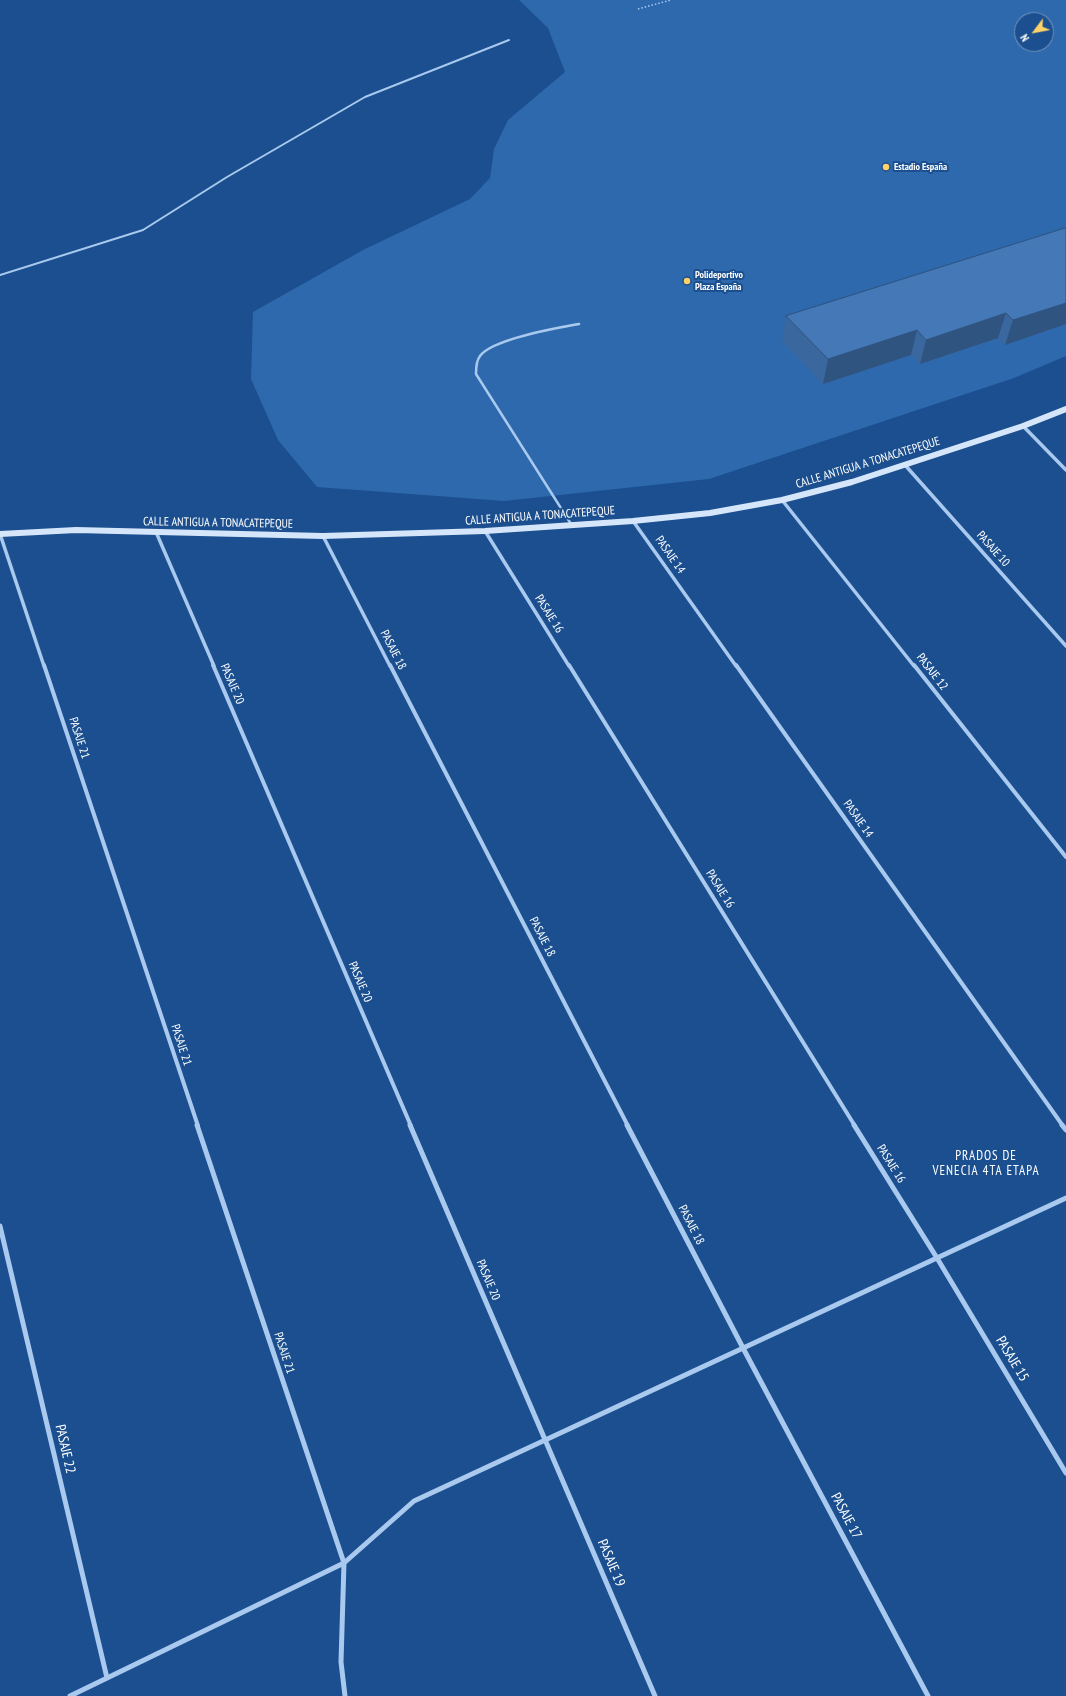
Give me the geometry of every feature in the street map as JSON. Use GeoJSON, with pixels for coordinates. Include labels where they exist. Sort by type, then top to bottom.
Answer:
{"type":"FeatureCollection","features":[{"type":"Feature","properties":{"kind":"street","name":"CALLE ANTIGUA A TONACATEPEQUE"},"geometry":{"type":"LineString","coordinates":[[0,534],[76,530],[323,536],[485,531],[572,526],[710,513],[782,500],[852,482],[1023,426],[1066,409]]}},
{"type":"Feature","properties":{"kind":"street"},"geometry":{"type":"LineString","coordinates":[[1023,426],[1066,470]]}},
{"type":"Feature","properties":{"kind":"street","name":"PASAJE 10"},"geometry":{"type":"LineString","coordinates":[[905,465],[1066,646]]}},
{"type":"Feature","properties":{"kind":"street","name":"PASAJE 12"},"geometry":{"type":"LineString","coordinates":[[782,500],[1066,857]]}},
{"type":"Feature","properties":{"kind":"street","name":"PASAJE 14"},"geometry":{"type":"LineString","coordinates":[[633,521],[1066,1130]]}},
{"type":"Feature","properties":{"kind":"street","name":"PASAJE 16"},"geometry":{"type":"LineString","coordinates":[[485,531],[937,1258]]}},
{"type":"Feature","properties":{"kind":"street","name":"PASAJE 20"},"geometry":{"type":"LineString","coordinates":[[156,532],[546,1440]]}},
{"type":"Feature","properties":{"kind":"street","name":"PASAJE 21"},"geometry":{"type":"LineString","coordinates":[[0,534],[344,1563]]}},
{"type":"Feature","properties":{"kind":"street","name":"PASAJE 18"},"geometry":{"type":"LineString","coordinates":[[323,536],[743,1348]]}},
{"type":"Feature","properties":{"kind":"street"},"geometry":{"type":"LineString","coordinates":[[70,1696],[344,1563],[414,1501],[1066,1198]]}},
{"type":"Feature","properties":{"kind":"street","name":"PASAJE 22"},"geometry":{"type":"LineString","coordinates":[[0,1226],[107,1678]]}},
{"type":"Feature","properties":{"kind":"street","name":"PASAJE 15"},"geometry":{"type":"LineString","coordinates":[[937,1258],[1066,1473]]}},
{"type":"Feature","properties":{"kind":"street","name":"PASAJE 17"},"geometry":{"type":"LineString","coordinates":[[743,1348],[928,1696]]}},
{"type":"Feature","properties":{"kind":"street","name":"PASAJE 19"},"geometry":{"type":"LineString","coordinates":[[546,1440],[654,1696]]}},
{"type":"Feature","properties":{"kind":"street"},"geometry":{"type":"LineString","coordinates":[[344,1563],[340,1662],[345,1696]]}},
{"type":"Feature","properties":{"kind":"lane"},"geometry":{"type":"LineString","coordinates":[[0,274],[142,230],[227,177],[365,97],[509,40]]}},
{"type":"Feature","properties":{"kind":"lane"},"geometry":{"type":"LineString","coordinates":[[572,526],[476,374],[476,362],[483,352],[507,341],[579,324]]}},
{"type":"Feature","properties":{"kind":"path"},"geometry":{"type":"LineString","coordinates":[[638,8],[671,0]]}},
{"type":"Feature","properties":{"kind":"shaded area","name":"Polideportivo Plaza España"},"geometry":{"type":"Polygon","coordinates":[[[519,0],[1066,0],[1066,356],[1014,378],[709,479],[504,501],[317,487],[278,440],[251,379],[253,312],[363,250],[470,199],[490,178],[494,149],[508,120],[565,72],[548,28],[519,0]]]}},
{"type":"Feature","properties":{"kind":"building"},"geometry":{"type":"Polygon","coordinates":[[[1066,228],[1066,303],[1013,320],[1006,313],[926,340],[917,330],[828,359],[786,316],[1066,228]]]}},
{"type":"Feature","properties":{"kind":"place","name":"Estadio España"},"geometry":{"type":"Point","coordinates":[886,167]}},
{"type":"Feature","properties":{"kind":"place","name":"Polideportivo Plaza España"},"geometry":{"type":"Point","coordinates":[687,281]}},
{"type":"Feature","properties":{"kind":"district","name":"PRADOS DE VENECIA 4TA ETAPA"},"geometry":{"type":"Point","coordinates":[986,1164]}}]}
